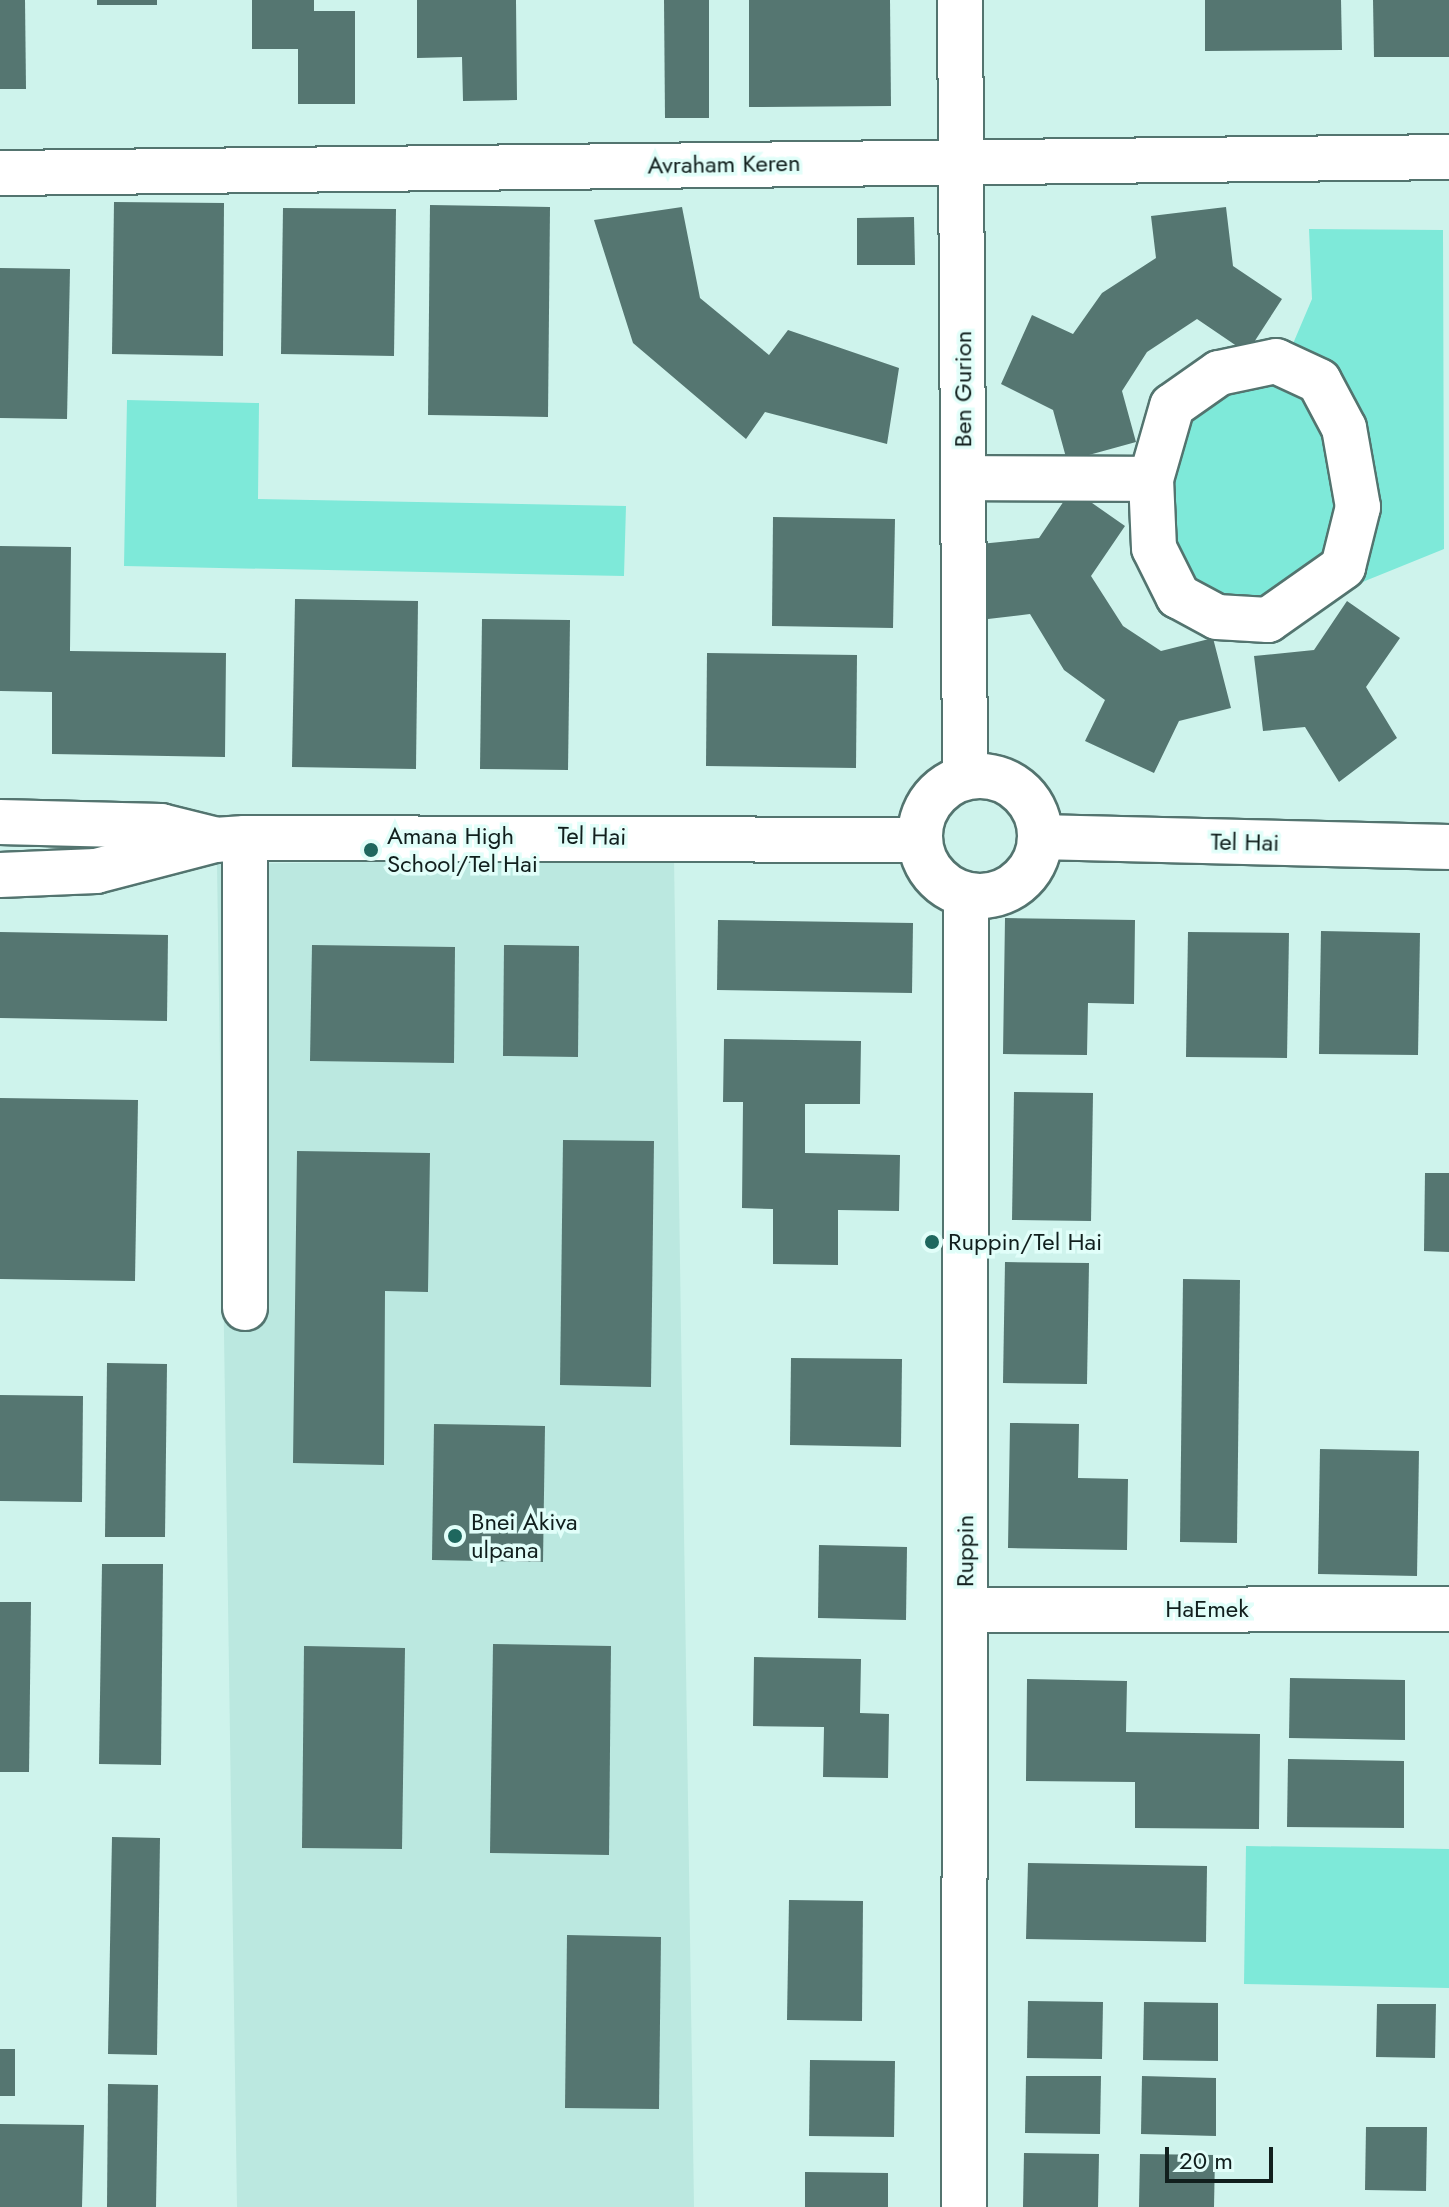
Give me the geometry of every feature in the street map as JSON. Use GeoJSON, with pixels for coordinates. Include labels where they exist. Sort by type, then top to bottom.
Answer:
{"type":"FeatureCollection","features":[{"type":"Feature","properties":{"kind":"street","name":"Ben Gurion"},"geometry":{"type":"LineString","coordinates":[[960,0],[965,777]]}},
{"type":"Feature","properties":{"kind":"street","name":"Avraham Keren"},"geometry":{"type":"LineString","coordinates":[[0,173],[1449,157]]}},
{"type":"Feature","properties":{"kind":"street"},"geometry":{"type":"LineString","coordinates":[[1276,361],[1319,381],[1344,428],[1358,507],[1343,567],[1268,620],[1217,617],[1178,596],[1154,548],[1151,479],[1172,406],[1219,373],[1276,361]]}},
{"type":"Feature","properties":{"kind":"street"},"geometry":{"type":"LineString","coordinates":[[963,478],[1151,479]]}},
{"type":"Feature","properties":{"kind":"street"},"geometry":{"type":"LineString","coordinates":[[965,777],[991,777],[1011,784],[1027,798],[1040,837],[1036,860],[1024,878],[997,893],[966,895],[937,878],[920,840],[931,801],[965,777]]}},
{"type":"Feature","properties":{"kind":"street","name":"Tel Hai"},"geometry":{"type":"LineString","coordinates":[[0,822],[161,826],[230,839],[920,840]]}},
{"type":"Feature","properties":{"kind":"street","name":"Tel Hai"},"geometry":{"type":"LineString","coordinates":[[1040,837],[1449,847]]}},
{"type":"Feature","properties":{"kind":"street"},"geometry":{"type":"LineString","coordinates":[[230,839],[245,1308]]}},
{"type":"Feature","properties":{"kind":"street","name":"Tel Hai"},"geometry":{"type":"LineString","coordinates":[[0,875],[96,871],[230,839]]}},
{"type":"Feature","properties":{"kind":"street","name":"Ruppin"},"geometry":{"type":"LineString","coordinates":[[964,2207],[966,895]]}},
{"type":"Feature","properties":{"kind":"street","name":"HaEmek"},"geometry":{"type":"LineString","coordinates":[[965,1610],[1449,1609]]}},
{"type":"Feature","properties":{"kind":"shaded area","name":"Bnei Akiva ulpana"},"geometry":{"type":"Polygon","coordinates":[[[674,858],[694,2207],[237,2207],[217,864],[674,858]]]}},
{"type":"Feature","properties":{"kind":"green space"},"geometry":{"type":"Polygon","coordinates":[[[1309,229],[1443,230],[1444,549],[1365,581],[1276,631],[1172,611],[1160,389],[1292,346],[1312,299],[1309,229]]]}},
{"type":"Feature","properties":{"kind":"green space"},"geometry":{"type":"Polygon","coordinates":[[[127,400],[259,403],[258,499],[626,506],[624,576],[124,566],[127,400]]]}},
{"type":"Feature","properties":{"kind":"green space"},"geometry":{"type":"Polygon","coordinates":[[[1246,1846],[1449,1849],[1449,1988],[1244,1984],[1246,1846]]]}},
{"type":"Feature","properties":{"kind":"building"},"geometry":{"type":"Polygon","coordinates":[[[0,0],[25,0],[26,89],[0,89],[0,0]]]}},
{"type":"Feature","properties":{"kind":"building"},"geometry":{"type":"Polygon","coordinates":[[[97,0],[157,0],[157,5],[97,5],[97,0]]]}},
{"type":"Feature","properties":{"kind":"building"},"geometry":{"type":"Polygon","coordinates":[[[252,0],[314,0],[314,11],[355,11],[355,104],[298,104],[298,49],[252,49],[252,0]]]}},
{"type":"Feature","properties":{"kind":"building"},"geometry":{"type":"Polygon","coordinates":[[[417,0],[516,0],[517,100],[463,101],[462,57],[417,58],[417,0]]]}},
{"type":"Feature","properties":{"kind":"building"},"geometry":{"type":"Polygon","coordinates":[[[664,0],[709,0],[709,118],[665,118],[664,0]]]}},
{"type":"Feature","properties":{"kind":"building"},"geometry":{"type":"Polygon","coordinates":[[[749,0],[890,0],[891,106],[749,107],[749,0]]]}},
{"type":"Feature","properties":{"kind":"building"},"geometry":{"type":"Polygon","coordinates":[[[1205,0],[1341,0],[1342,50],[1205,51],[1205,0]]]}},
{"type":"Feature","properties":{"kind":"building"},"geometry":{"type":"Polygon","coordinates":[[[1373,0],[1449,0],[1449,57],[1374,57],[1373,0]]]}},
{"type":"Feature","properties":{"kind":"building"},"geometry":{"type":"Polygon","coordinates":[[[114,202],[224,203],[223,356],[112,354],[114,202]]]}},
{"type":"Feature","properties":{"kind":"building"},"geometry":{"type":"Polygon","coordinates":[[[430,205],[550,207],[548,417],[428,415],[430,205]]]}},
{"type":"Feature","properties":{"kind":"building"},"geometry":{"type":"Polygon","coordinates":[[[682,207],[700,298],[769,355],[788,330],[899,368],[887,444],[765,412],[746,439],[633,343],[594,220],[682,207]]]}},
{"type":"Feature","properties":{"kind":"building"},"geometry":{"type":"Polygon","coordinates":[[[1226,207],[1233,266],[1282,299],[1247,353],[1197,319],[1147,352],[1122,391],[1136,442],[1067,461],[1053,410],[1001,384],[1032,315],[1073,334],[1102,293],[1156,258],[1151,216],[1226,207]]]}},
{"type":"Feature","properties":{"kind":"building"},"geometry":{"type":"Polygon","coordinates":[[[283,208],[396,209],[394,356],[281,354],[283,208]]]}},
{"type":"Feature","properties":{"kind":"building"},"geometry":{"type":"Polygon","coordinates":[[[914,217],[915,265],[857,265],[857,218],[914,217]]]}},
{"type":"Feature","properties":{"kind":"building"},"geometry":{"type":"Polygon","coordinates":[[[0,268],[70,269],[67,419],[0,418],[0,268]]]}},
{"type":"Feature","properties":{"kind":"building"},"geometry":{"type":"Polygon","coordinates":[[[1072,489],[1125,526],[1091,576],[1123,626],[1161,651],[1213,638],[1231,708],[1179,721],[1154,773],[1085,741],[1105,700],[1064,670],[1030,614],[988,619],[980,544],[1039,538],[1072,489]]]}},
{"type":"Feature","properties":{"kind":"building"},"geometry":{"type":"Polygon","coordinates":[[[773,517],[895,519],[893,628],[772,626],[773,517]]]}},
{"type":"Feature","properties":{"kind":"building"},"geometry":{"type":"Polygon","coordinates":[[[0,546],[71,547],[70,651],[226,653],[225,757],[52,754],[52,692],[0,691],[0,546]]]}},
{"type":"Feature","properties":{"kind":"building"},"geometry":{"type":"Polygon","coordinates":[[[295,599],[418,601],[416,769],[292,767],[295,599]]]}},
{"type":"Feature","properties":{"kind":"building"},"geometry":{"type":"Polygon","coordinates":[[[1347,601],[1400,638],[1366,687],[1397,738],[1339,782],[1305,727],[1263,731],[1254,656],[1314,650],[1347,601]]]}},
{"type":"Feature","properties":{"kind":"building"},"geometry":{"type":"Polygon","coordinates":[[[482,619],[570,620],[568,770],[480,769],[482,619]]]}},
{"type":"Feature","properties":{"kind":"building"},"geometry":{"type":"Polygon","coordinates":[[[707,653],[857,655],[856,768],[706,766],[707,653]]]}},
{"type":"Feature","properties":{"kind":"building"},"geometry":{"type":"Polygon","coordinates":[[[1005,918],[1135,920],[1134,1004],[1088,1003],[1087,1055],[1003,1054],[1005,918]]]}},
{"type":"Feature","properties":{"kind":"building"},"geometry":{"type":"Polygon","coordinates":[[[718,920],[913,923],[912,993],[717,990],[718,920]]]}},
{"type":"Feature","properties":{"kind":"building"},"geometry":{"type":"Polygon","coordinates":[[[1321,931],[1420,933],[1418,1055],[1319,1054],[1321,931]]]}},
{"type":"Feature","properties":{"kind":"building"},"geometry":{"type":"Polygon","coordinates":[[[0,932],[168,935],[167,1021],[0,1018],[0,932]]]}},
{"type":"Feature","properties":{"kind":"building"},"geometry":{"type":"Polygon","coordinates":[[[1188,932],[1289,933],[1287,1058],[1186,1057],[1188,932]]]}},
{"type":"Feature","properties":{"kind":"building"},"geometry":{"type":"Polygon","coordinates":[[[312,945],[455,947],[454,1063],[310,1061],[312,945]]]}},
{"type":"Feature","properties":{"kind":"building"},"geometry":{"type":"Polygon","coordinates":[[[504,945],[579,946],[578,1057],[503,1056],[504,945]]]}},
{"type":"Feature","properties":{"kind":"building"},"geometry":{"type":"Polygon","coordinates":[[[724,1039],[861,1041],[860,1104],[805,1104],[805,1153],[900,1155],[899,1211],[838,1210],[838,1265],[773,1264],[773,1209],[742,1208],[743,1102],[723,1102],[724,1039]]]}},
{"type":"Feature","properties":{"kind":"building"},"geometry":{"type":"Polygon","coordinates":[[[1014,1092],[1093,1093],[1091,1221],[1012,1220],[1014,1092]]]}},
{"type":"Feature","properties":{"kind":"building"},"geometry":{"type":"Polygon","coordinates":[[[0,1098],[138,1100],[135,1281],[0,1279],[0,1098]]]}},
{"type":"Feature","properties":{"kind":"building"},"geometry":{"type":"Polygon","coordinates":[[[563,1140],[654,1141],[651,1387],[560,1385],[563,1140]]]}},
{"type":"Feature","properties":{"kind":"building"},"geometry":{"type":"Polygon","coordinates":[[[297,1151],[430,1153],[428,1292],[385,1291],[384,1465],[293,1463],[297,1151]]]}},
{"type":"Feature","properties":{"kind":"building"},"geometry":{"type":"Polygon","coordinates":[[[1425,1173],[1449,1173],[1449,1252],[1424,1251],[1425,1173]]]}},
{"type":"Feature","properties":{"kind":"building"},"geometry":{"type":"Polygon","coordinates":[[[1005,1262],[1089,1263],[1087,1384],[1003,1383],[1005,1262]]]}},
{"type":"Feature","properties":{"kind":"building"},"geometry":{"type":"Polygon","coordinates":[[[1183,1279],[1240,1280],[1237,1543],[1180,1542],[1183,1279]]]}},
{"type":"Feature","properties":{"kind":"building"},"geometry":{"type":"Polygon","coordinates":[[[791,1358],[902,1359],[901,1447],[790,1445],[791,1358]]]}},
{"type":"Feature","properties":{"kind":"building"},"geometry":{"type":"Polygon","coordinates":[[[107,1363],[167,1364],[165,1537],[105,1537],[107,1363]]]}},
{"type":"Feature","properties":{"kind":"building"},"geometry":{"type":"Polygon","coordinates":[[[0,1395],[83,1396],[82,1502],[0,1501],[0,1395]]]}},
{"type":"Feature","properties":{"kind":"building"},"geometry":{"type":"Polygon","coordinates":[[[1010,1423],[1079,1424],[1078,1478],[1128,1479],[1127,1550],[1008,1548],[1010,1423]]]}},
{"type":"Feature","properties":{"kind":"building"},"geometry":{"type":"Polygon","coordinates":[[[434,1424],[545,1426],[543,1562],[432,1560],[434,1424]]]}},
{"type":"Feature","properties":{"kind":"building"},"geometry":{"type":"Polygon","coordinates":[[[1320,1449],[1419,1451],[1417,1576],[1318,1574],[1320,1449]]]}},
{"type":"Feature","properties":{"kind":"building"},"geometry":{"type":"Polygon","coordinates":[[[819,1545],[907,1547],[906,1620],[818,1618],[819,1545]]]}},
{"type":"Feature","properties":{"kind":"building"},"geometry":{"type":"Polygon","coordinates":[[[102,1564],[163,1564],[161,1765],[99,1764],[102,1564]]]}},
{"type":"Feature","properties":{"kind":"building"},"geometry":{"type":"Polygon","coordinates":[[[0,1602],[31,1602],[29,1772],[0,1772],[0,1602]]]}},
{"type":"Feature","properties":{"kind":"building"},"geometry":{"type":"Polygon","coordinates":[[[493,1644],[611,1646],[609,1855],[490,1853],[493,1644]]]}},
{"type":"Feature","properties":{"kind":"building"},"geometry":{"type":"Polygon","coordinates":[[[304,1646],[405,1648],[402,1849],[302,1848],[304,1646]]]}},
{"type":"Feature","properties":{"kind":"building"},"geometry":{"type":"Polygon","coordinates":[[[754,1657],[861,1659],[860,1713],[889,1714],[888,1778],[823,1777],[824,1727],[753,1726],[754,1657]]]}},
{"type":"Feature","properties":{"kind":"building"},"geometry":{"type":"Polygon","coordinates":[[[1290,1678],[1405,1680],[1405,1740],[1289,1738],[1290,1678]]]}},
{"type":"Feature","properties":{"kind":"building"},"geometry":{"type":"Polygon","coordinates":[[[1027,1679],[1127,1681],[1126,1732],[1260,1734],[1259,1829],[1135,1828],[1135,1782],[1026,1781],[1027,1679]]]}},
{"type":"Feature","properties":{"kind":"building"},"geometry":{"type":"Polygon","coordinates":[[[1288,1759],[1404,1761],[1404,1828],[1287,1827],[1288,1759]]]}},
{"type":"Feature","properties":{"kind":"building"},"geometry":{"type":"Polygon","coordinates":[[[112,1837],[160,1838],[157,2055],[108,2054],[112,1837]]]}},
{"type":"Feature","properties":{"kind":"building"},"geometry":{"type":"Polygon","coordinates":[[[1028,1863],[1207,1866],[1206,1942],[1026,1939],[1028,1863]]]}},
{"type":"Feature","properties":{"kind":"building"},"geometry":{"type":"Polygon","coordinates":[[[789,1900],[863,1901],[862,2021],[787,2020],[789,1900]]]}},
{"type":"Feature","properties":{"kind":"building"},"geometry":{"type":"Polygon","coordinates":[[[567,1935],[661,1937],[659,2109],[565,2108],[567,1935]]]}},
{"type":"Feature","properties":{"kind":"building"},"geometry":{"type":"Polygon","coordinates":[[[1028,2001],[1103,2002],[1102,2059],[1027,2058],[1028,2001]]]}},
{"type":"Feature","properties":{"kind":"building"},"geometry":{"type":"Polygon","coordinates":[[[1144,2002],[1218,2003],[1218,2061],[1143,2060],[1144,2002]]]}},
{"type":"Feature","properties":{"kind":"building"},"geometry":{"type":"Polygon","coordinates":[[[1377,2004],[1436,2004],[1435,2058],[1376,2057],[1377,2004]]]}},
{"type":"Feature","properties":{"kind":"building"},"geometry":{"type":"Polygon","coordinates":[[[0,2049],[15,2049],[15,2096],[0,2096],[0,2049]]]}},
{"type":"Feature","properties":{"kind":"building"},"geometry":{"type":"Polygon","coordinates":[[[810,2060],[895,2061],[894,2137],[809,2136],[810,2060]]]}},
{"type":"Feature","properties":{"kind":"building"},"geometry":{"type":"Polygon","coordinates":[[[1026,2076],[1101,2076],[1100,2134],[1025,2133],[1026,2076]]]}},
{"type":"Feature","properties":{"kind":"building"},"geometry":{"type":"Polygon","coordinates":[[[1142,2076],[1216,2078],[1216,2136],[1141,2134],[1142,2076]]]}},
{"type":"Feature","properties":{"kind":"building"},"geometry":{"type":"Polygon","coordinates":[[[108,2084],[158,2085],[156,2207],[107,2207],[108,2084]]]}},
{"type":"Feature","properties":{"kind":"building"},"geometry":{"type":"Polygon","coordinates":[[[0,2124],[84,2125],[82,2207],[0,2207],[0,2124]]]}},
{"type":"Feature","properties":{"kind":"building"},"geometry":{"type":"Polygon","coordinates":[[[1366,2127],[1427,2127],[1426,2191],[1365,2190],[1366,2127]]]}},
{"type":"Feature","properties":{"kind":"building"},"geometry":{"type":"Polygon","coordinates":[[[1024,2153],[1099,2154],[1098,2207],[1023,2207],[1024,2153]]]}},
{"type":"Feature","properties":{"kind":"building"},"geometry":{"type":"Polygon","coordinates":[[[1140,2154],[1215,2155],[1214,2207],[1139,2207],[1140,2154]]]}},
{"type":"Feature","properties":{"kind":"building"},"geometry":{"type":"Polygon","coordinates":[[[805,2172],[888,2173],[888,2207],[805,2207],[805,2172]]]}},
{"type":"Feature","properties":{"kind":"place","name":"Amana High School/Tel Hai"},"geometry":{"type":"Point","coordinates":[371,850]}},
{"type":"Feature","properties":{"kind":"place","name":"Ruppin/Tel Hai"},"geometry":{"type":"Point","coordinates":[932,1242]}},
{"type":"Feature","properties":{"kind":"place","name":"Bnei Akiva ulpana"},"geometry":{"type":"Point","coordinates":[455,1536]}}]}
